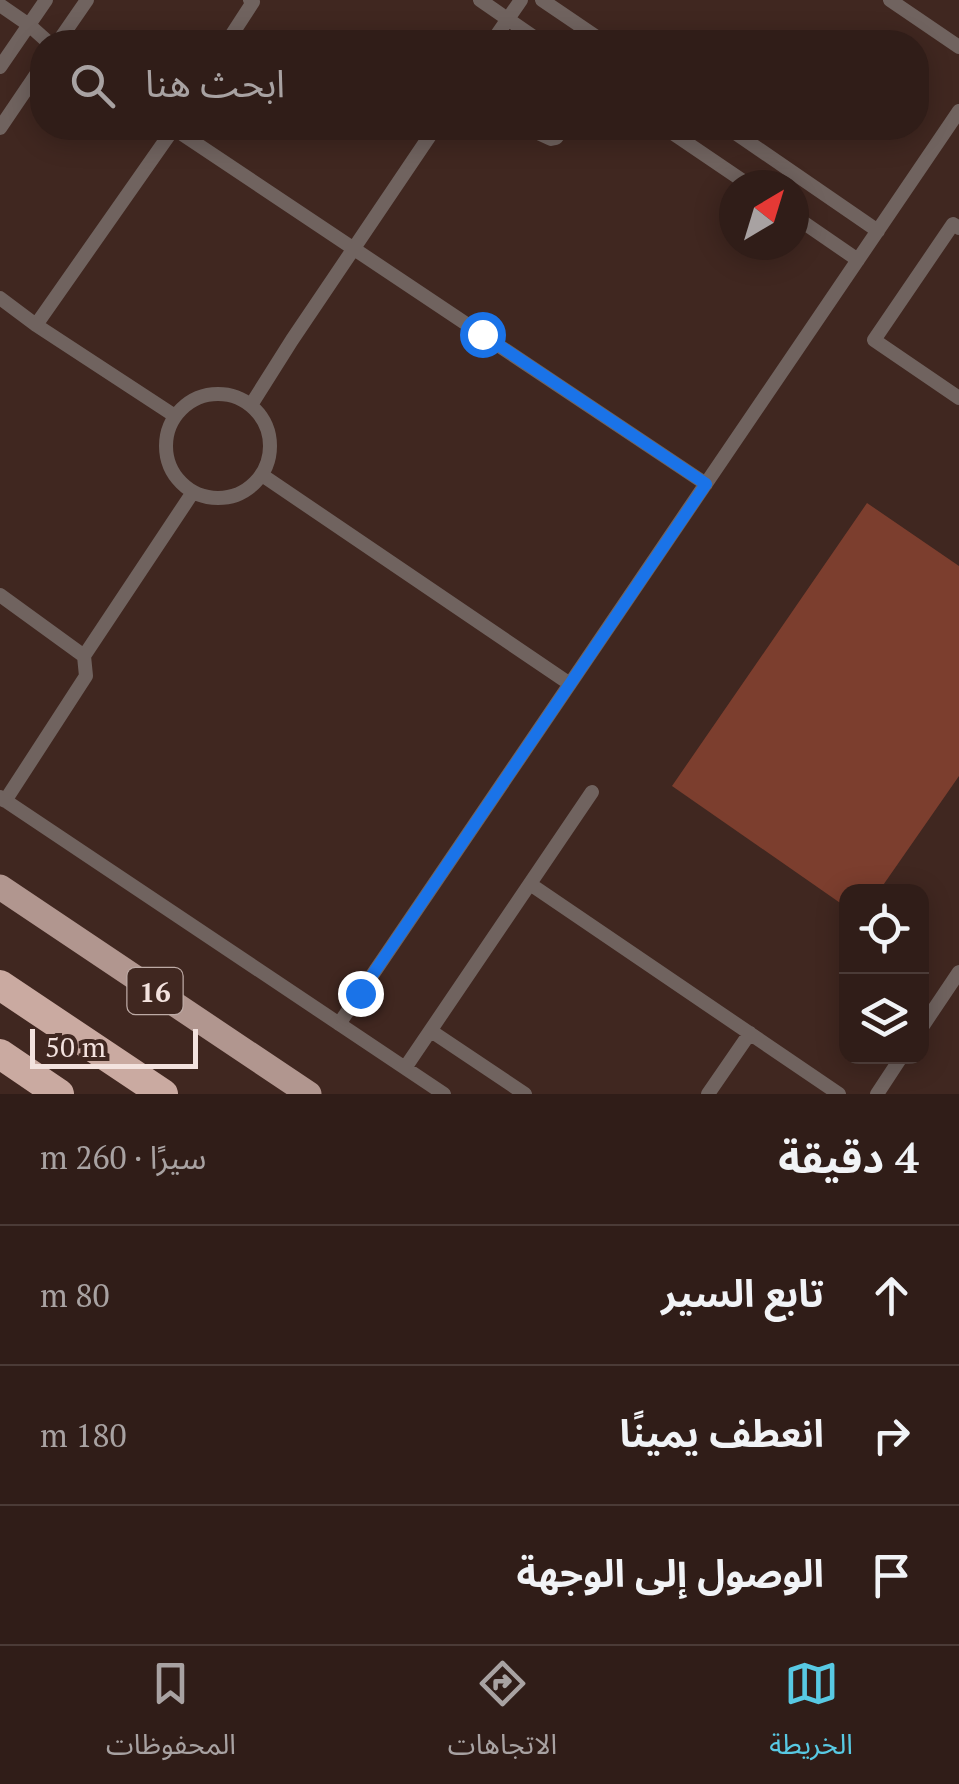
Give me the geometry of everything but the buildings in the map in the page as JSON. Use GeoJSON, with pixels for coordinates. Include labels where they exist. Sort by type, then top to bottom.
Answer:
{"type":"FeatureCollection","features":[{"type":"Feature","properties":{"kind":"highway"},"geometry":{"type":"LineString","coordinates":[[0,984],[163,1094]]}},
{"type":"Feature","properties":{"kind":"highway"},"geometry":{"type":"LineString","coordinates":[[0,1054],[60,1094]]}},
{"type":"Feature","properties":{"kind":"main road","name":"16"},"geometry":{"type":"LineString","coordinates":[[0,887],[309,1094]]}},
{"type":"Feature","properties":{"kind":"lane"},"geometry":{"type":"LineString","coordinates":[[0,67],[46,0]]}},
{"type":"Feature","properties":{"kind":"lane"},"geometry":{"type":"LineString","coordinates":[[66,30],[87,0]]}},
{"type":"Feature","properties":{"kind":"lane"},"geometry":{"type":"LineString","coordinates":[[235,30],[253,2],[250,0]]}},
{"type":"Feature","properties":{"kind":"lane"},"geometry":{"type":"LineString","coordinates":[[480,0],[524,30]]}},
{"type":"Feature","properties":{"kind":"lane"},"geometry":{"type":"LineString","coordinates":[[500,30],[521,0]]}},
{"type":"Feature","properties":{"kind":"lane"},"geometry":{"type":"LineString","coordinates":[[542,0],[586,30]]}},
{"type":"Feature","properties":{"kind":"lane"},"geometry":{"type":"LineString","coordinates":[[890,0],[959,48]]}},
{"type":"Feature","properties":{"kind":"lane"},"geometry":{"type":"LineString","coordinates":[[0,4],[35,30]]}},
{"type":"Feature","properties":{"kind":"lane"},"geometry":{"type":"LineString","coordinates":[[0,128],[30,84]]}},
{"type":"Feature","properties":{"kind":"lane"},"geometry":{"type":"LineString","coordinates":[[339,1024],[959,111]]}},
{"type":"Feature","properties":{"kind":"lane"},"geometry":{"type":"LineString","coordinates":[[36,325],[165,140]]}},
{"type":"Feature","properties":{"kind":"lane"},"geometry":{"type":"LineString","coordinates":[[191,140],[706,484]]}},
{"type":"Feature","properties":{"kind":"lane"},"geometry":{"type":"LineString","coordinates":[[251,405],[427,140]]}},
{"type":"Feature","properties":{"kind":"lane"},"geometry":{"type":"LineString","coordinates":[[683,140],[727,170]]}},
{"type":"Feature","properties":{"kind":"lane"},"geometry":{"type":"LineString","coordinates":[[745,140],[878,231]]}},
{"type":"Feature","properties":{"kind":"lane"},"geometry":{"type":"LineString","coordinates":[[959,228],[953,224],[874,340],[959,398]]}},
{"type":"Feature","properties":{"kind":"lane"},"geometry":{"type":"LineString","coordinates":[[809,226],[858,260]]}},
{"type":"Feature","properties":{"kind":"lane"},"geometry":{"type":"LineString","coordinates":[[0,300],[175,416]]}},
{"type":"Feature","properties":{"kind":"lane"},"geometry":{"type":"LineString","coordinates":[[215,394],[234,396],[251,405],[264,420],[270,438],[269,457],[262,475],[248,489],[212,498],[193,492],[178,480],[168,463],[166,444],[175,416],[196,398],[215,394]]}},
{"type":"Feature","properties":{"kind":"lane"},"geometry":{"type":"LineString","coordinates":[[262,475],[570,684]]}},
{"type":"Feature","properties":{"kind":"lane"},"geometry":{"type":"LineString","coordinates":[[193,492],[84,656],[86,676],[3,799],[444,1094]]}},
{"type":"Feature","properties":{"kind":"lane"},"geometry":{"type":"LineString","coordinates":[[0,594],[84,656]]}},
{"type":"Feature","properties":{"kind":"lane"},"geometry":{"type":"LineString","coordinates":[[405,1068],[592,792]]}},
{"type":"Feature","properties":{"kind":"lane"},"geometry":{"type":"LineString","coordinates":[[530,884],[839,1094]]}},
{"type":"Feature","properties":{"kind":"lane"},"geometry":{"type":"LineString","coordinates":[[929,1017],[959,972]]}},
{"type":"Feature","properties":{"kind":"lane"},"geometry":{"type":"LineString","coordinates":[[431,1031],[525,1094]]}},
{"type":"Feature","properties":{"kind":"lane"},"geometry":{"type":"LineString","coordinates":[[708,1094],[750,1032]]}},
{"type":"Feature","properties":{"kind":"lane"},"geometry":{"type":"LineString","coordinates":[[877,1094],[897,1064]]}},
{"type":"Feature","properties":{"kind":"shaded area"},"geometry":{"type":"Polygon","coordinates":[[[867,503],[959,566],[959,776],[884,884],[839,884],[839,902],[672,786],[867,503]]]}},
{"type":"Feature","properties":{"kind":"route"},"geometry":{"type":"LineString","coordinates":[[360,993],[706,484],[482,334]]}}]}
